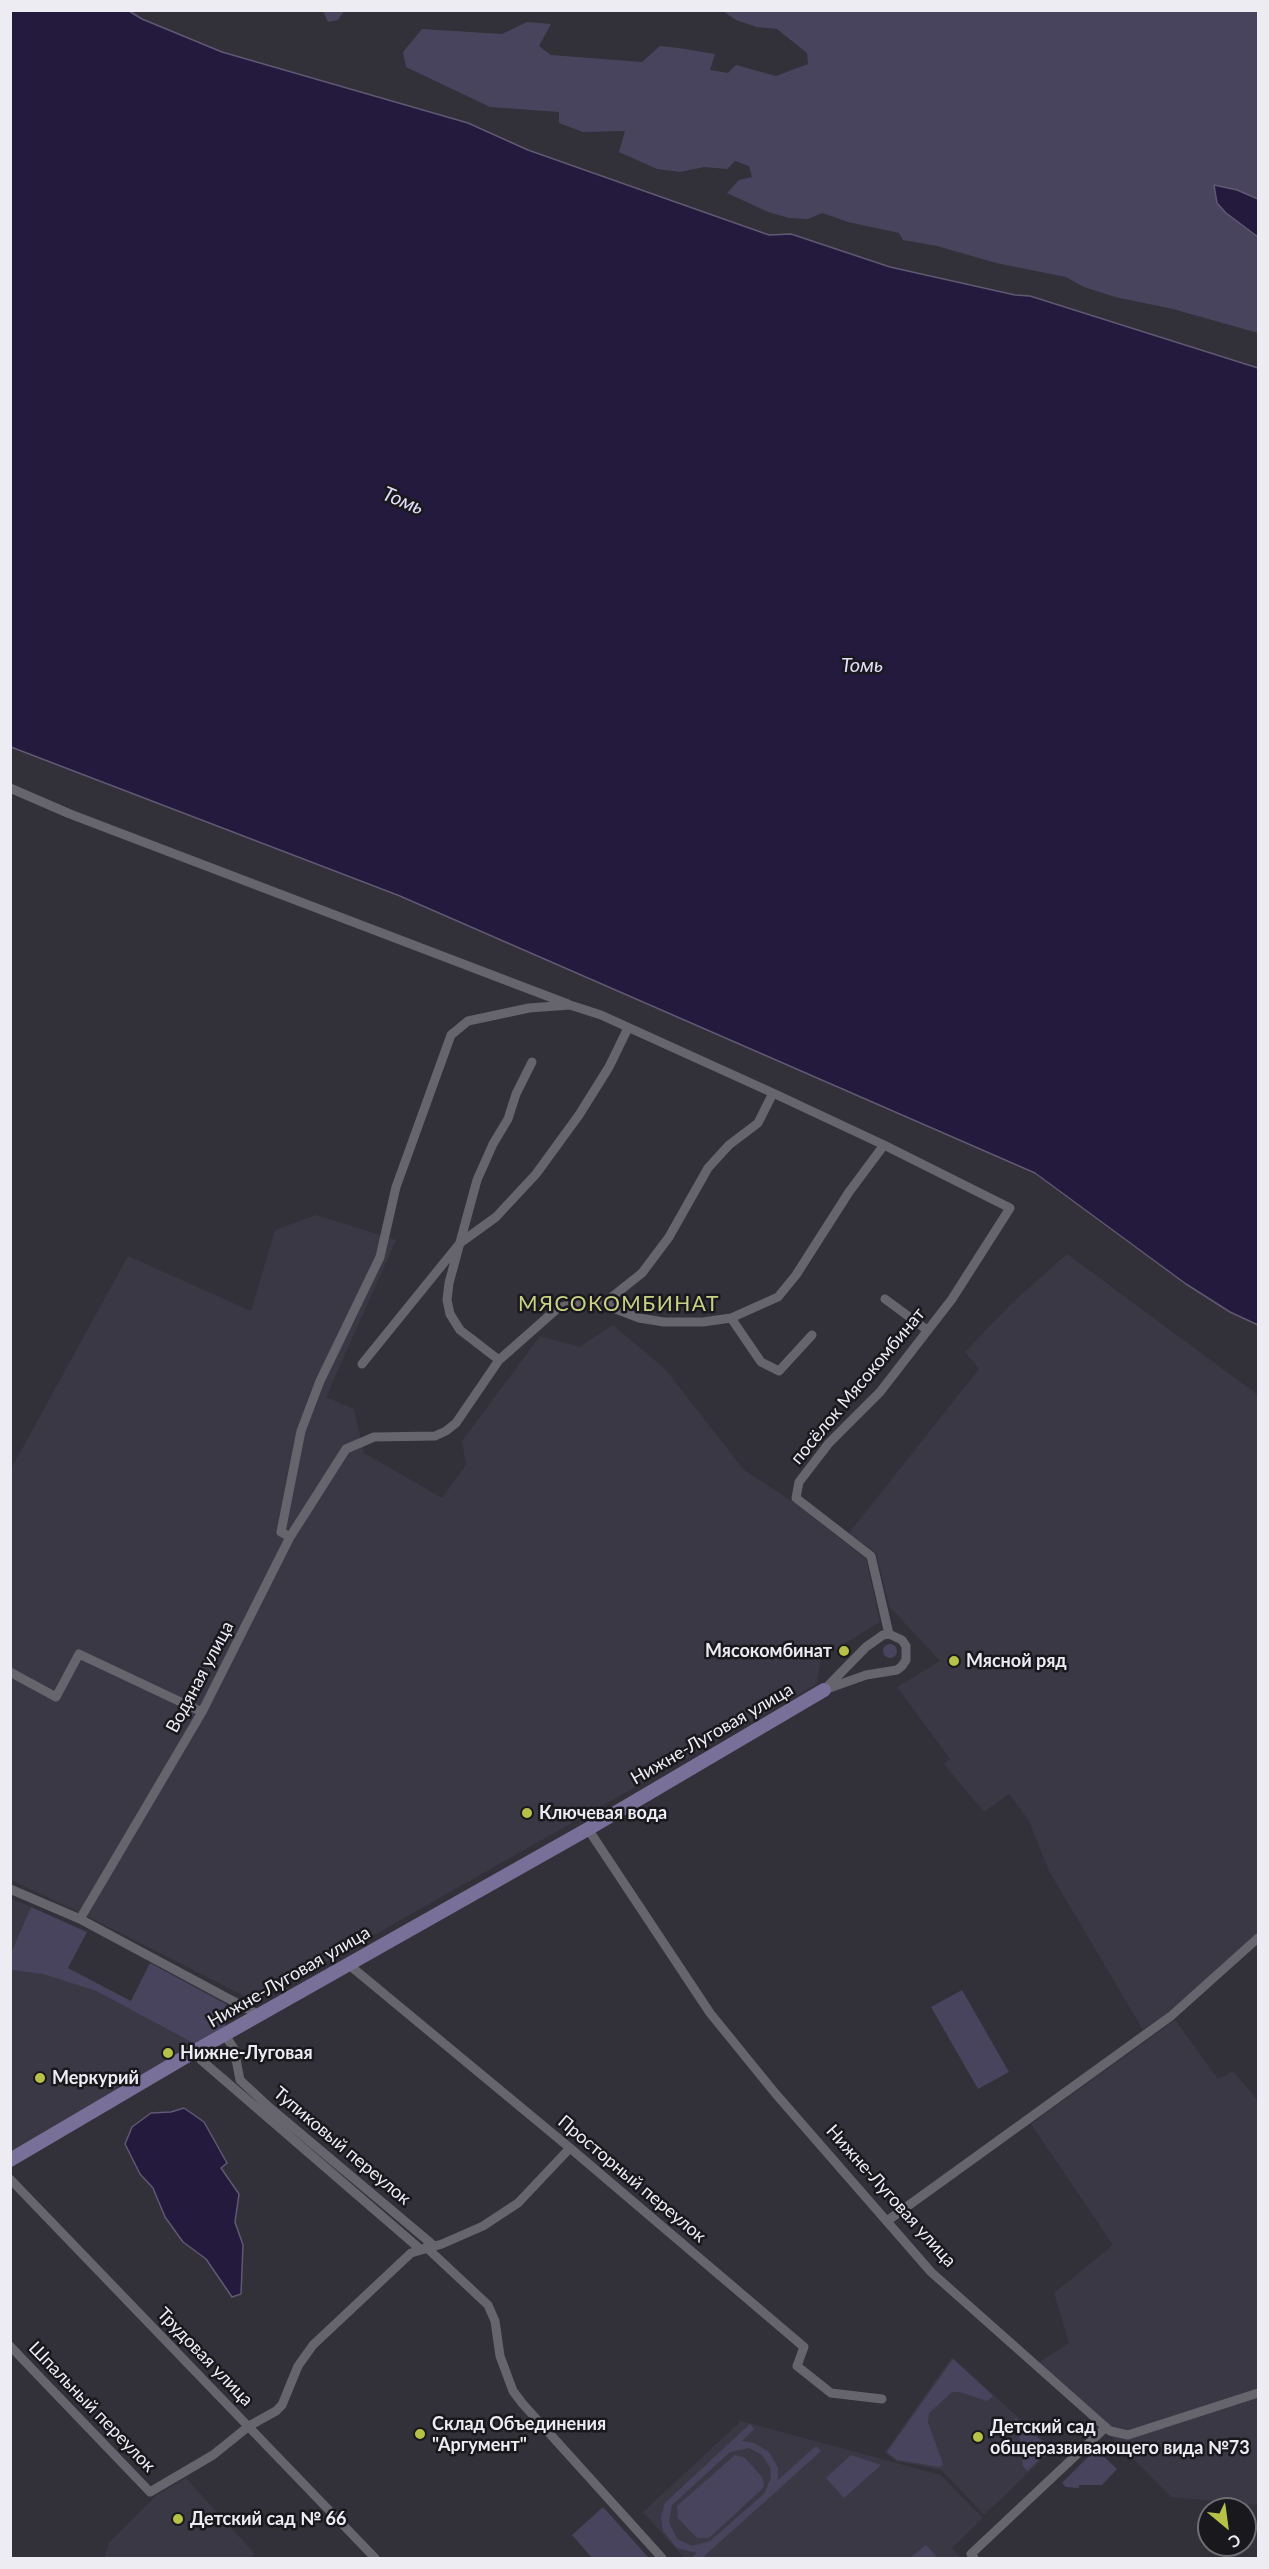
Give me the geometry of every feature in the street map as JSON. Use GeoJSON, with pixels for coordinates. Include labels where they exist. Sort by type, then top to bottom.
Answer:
{"type":"FeatureCollection","features":[{"type":"Feature","properties":{"kind":"street"},"geometry":{"type":"LineString","coordinates":[[10,788],[70,814],[570,1005]]}},
{"type":"Feature","properties":{"kind":"street","name":"посёлок Мясокомбинат"},"geometry":{"type":"LineString","coordinates":[[290,1538],[281,1532],[301,1431],[320,1381],[381,1257],[396,1187],[451,1035],[468,1021],[529,1008],[570,1005],[601,1015],[773,1093],[1010,1208],[952,1299],[880,1392],[814,1461],[799,1482],[796,1498],[871,1556],[890,1634]]}},
{"type":"Feature","properties":{"kind":"street"},"geometry":{"type":"LineString","coordinates":[[362,1364],[460,1243],[496,1217],[536,1174],[579,1115],[609,1066],[628,1028]]}},
{"type":"Feature","properties":{"kind":"street"},"geometry":{"type":"LineString","coordinates":[[532,1062],[516,1094],[508,1119],[493,1144],[477,1180],[449,1283],[447,1300],[450,1314],[460,1330],[499,1360],[558,1308],[575,1303],[603,1304],[639,1318],[664,1322],[703,1322],[731,1318],[771,1300],[784,1292],[849,1192],[884,1145]]}},
{"type":"Feature","properties":{"kind":"street"},"geometry":{"type":"LineString","coordinates":[[603,1304],[642,1274],[669,1237],[708,1168],[729,1145],[758,1123],[773,1093]]}},
{"type":"Feature","properties":{"kind":"street"},"geometry":{"type":"LineString","coordinates":[[885,1299],[927,1330]]}},
{"type":"Feature","properties":{"kind":"street"},"geometry":{"type":"LineString","coordinates":[[731,1318],[761,1362],[779,1371],[812,1335]]}},
{"type":"Feature","properties":{"kind":"street","name":"Водяная улица"},"geometry":{"type":"LineString","coordinates":[[80,1919],[202,1712],[290,1538],[346,1449],[374,1437],[435,1436],[446,1431],[456,1423],[499,1360]]}},
{"type":"Feature","properties":{"kind":"street"},"geometry":{"type":"LineString","coordinates":[[890,1634],[902,1640],[906,1646],[906,1660],[897,1670],[866,1675],[824,1690],[852,1659],[878,1638],[890,1634]]}},
{"type":"Feature","properties":{"kind":"street"},"geometry":{"type":"LineString","coordinates":[[10,1672],[56,1697],[79,1654],[202,1712]]}},
{"type":"Feature","properties":{"kind":"street","name":"Нижне-Луговая улица"},"geometry":{"type":"LineString","coordinates":[[10,2160],[192,2053],[588,1829],[824,1690]]}},
{"type":"Feature","properties":{"kind":"street","name":"Нижне-Луговая улица"},"geometry":{"type":"LineString","coordinates":[[588,1829],[710,2013],[775,2093],[931,2272],[1110,2431],[1128,2435],[1258,2393]]}},
{"type":"Feature","properties":{"kind":"street"},"geometry":{"type":"LineString","coordinates":[[10,1889],[80,1919],[259,2015]]}},
{"type":"Feature","properties":{"kind":"street"},"geometry":{"type":"LineString","coordinates":[[887,2220],[1171,2016],[1258,1938]]}},
{"type":"Feature","properties":{"kind":"street","name":"Просторный переулок"},"geometry":{"type":"LineString","coordinates":[[348,1964],[570,2148],[804,2347],[797,2366],[831,2393],[882,2399]]}},
{"type":"Feature","properties":{"kind":"street","name":"Тупиковый переулок"},"geometry":{"type":"LineString","coordinates":[[225,2035],[234,2049],[240,2080],[426,2247]]}},
{"type":"Feature","properties":{"kind":"street","name":"Тупиковый переулок"},"geometry":{"type":"LineString","coordinates":[[192,2053],[426,2247]]}},
{"type":"Feature","properties":{"kind":"street"},"geometry":{"type":"LineString","coordinates":[[249,2426],[276,2411],[282,2405],[298,2366],[313,2345],[390,2270],[411,2253],[442,2244],[483,2226],[518,2203],[570,2148]]}},
{"type":"Feature","properties":{"kind":"street","name":"Трудовая улица"},"geometry":{"type":"LineString","coordinates":[[10,2178],[375,2559]]}},
{"type":"Feature","properties":{"kind":"street"},"geometry":{"type":"LineString","coordinates":[[426,2247],[488,2305],[495,2322],[500,2356],[513,2391],[522,2403],[662,2559]]}},
{"type":"Feature","properties":{"kind":"street","name":"Шпальный переулок"},"geometry":{"type":"LineString","coordinates":[[10,2346],[150,2492],[213,2455],[249,2426]]}},
{"type":"Feature","properties":{"kind":"street"},"geometry":{"type":"LineString","coordinates":[[974,2559],[971,2554],[1106,2427]]}},
{"type":"Feature","properties":{"kind":"shaded area"},"geometry":{"type":"Polygon","coordinates":[[[323,11],[344,11],[338,20],[328,22],[323,11]]]}},
{"type":"Feature","properties":{"kind":"shaded area"},"geometry":{"type":"Polygon","coordinates":[[[723,11],[1258,11],[1258,333],[1173,309],[1115,297],[1084,287],[1066,277],[996,263],[937,246],[903,240],[899,233],[848,222],[822,213],[808,219],[789,218],[768,212],[727,193],[739,180],[752,177],[749,166],[735,161],[727,169],[704,167],[680,172],[657,169],[619,152],[625,131],[583,132],[559,123],[559,112],[490,107],[406,67],[403,52],[422,29],[502,34],[527,22],[551,24],[539,46],[551,55],[642,62],[660,46],[715,54],[710,70],[728,73],[736,65],[776,76],[808,64],[807,53],[777,29],[757,27],[736,20],[723,11]]]}},
{"type":"Feature","properties":{"kind":"shaded area"},"geometry":{"type":"Polygon","coordinates":[[[316,1215],[396,1240],[326,1397],[354,1409],[364,1453],[442,1498],[466,1465],[462,1441],[540,1336],[579,1347],[613,1325],[665,1369],[744,1470],[795,1503],[866,1559],[880,1622],[821,1658],[817,1684],[256,2002],[11,1880],[11,1469],[128,1256],[251,1311],[275,1230],[316,1215]]]}},
{"type":"Feature","properties":{"kind":"shaded area"},"geometry":{"type":"Polygon","coordinates":[[[1067,1254],[1258,1395],[1258,1932],[1253,1942],[1143,2030],[1049,1871],[1028,1819],[1009,1794],[984,1812],[944,1764],[950,1759],[897,1687],[940,1661],[889,1606],[876,1553],[849,1533],[979,1369],[965,1352],[1013,1302],[1067,1254]]]}},
{"type":"Feature","properties":{"kind":"shaded area"},"geometry":{"type":"Polygon","coordinates":[[[890,1644],[895,1646],[897,1651],[895,1656],[890,1658],[885,1656],[883,1651],[885,1646],[890,1644]]]}},
{"type":"Feature","properties":{"kind":"shaded area"},"geometry":{"type":"Polygon","coordinates":[[[10,1898],[31,1907],[11,1953],[10,1953],[10,1898]]]}},
{"type":"Feature","properties":{"kind":"shaded area"},"geometry":{"type":"Polygon","coordinates":[[[31,1907],[87,1932],[68,1968],[131,2001],[150,1963],[226,2004],[225,2026],[197,2045],[96,1991],[43,1974],[11,1970],[11,1953],[31,1907]]]}},
{"type":"Feature","properties":{"kind":"shaded area"},"geometry":{"type":"Polygon","coordinates":[[[11,1970],[43,1974],[96,1991],[197,2045],[11,2154],[11,1970]]]}},
{"type":"Feature","properties":{"kind":"shaded area"},"geometry":{"type":"Polygon","coordinates":[[[962,1990],[1009,2072],[978,2089],[931,2007],[962,1990]]]}},
{"type":"Feature","properties":{"kind":"shaded area"},"geometry":{"type":"Polygon","coordinates":[[[1175,2020],[1218,2079],[1233,2071],[1258,2101],[1258,2505],[1257,2497],[1197,2497],[1197,2499],[1171,2497],[1038,2363],[1069,2343],[1054,2293],[1113,2245],[1031,2124],[1175,2020]]]}},
{"type":"Feature","properties":{"kind":"shaded area"},"geometry":{"type":"Polygon","coordinates":[[[952,2357],[1053,2449],[984,2515],[941,2470],[896,2461],[885,2452],[952,2357]]]}},
{"type":"Feature","properties":{"kind":"shaded area"},"geometry":{"type":"Polygon","coordinates":[[[953,2359],[993,2396],[987,2401],[960,2392],[952,2392],[929,2413],[928,2423],[943,2464],[940,2467],[897,2460],[887,2452],[953,2359]]]}},
{"type":"Feature","properties":{"kind":"shaded area"},"geometry":{"type":"Polygon","coordinates":[[[1016,2418],[1049,2448],[1049,2451],[1027,2471],[1023,2466],[1018,2426],[1014,2420],[1016,2418]]]}},
{"type":"Feature","properties":{"kind":"shaded area"},"geometry":{"type":"Polygon","coordinates":[[[741,2421],[941,2475],[983,2518],[952,2548],[961,2558],[684,2558],[643,2512],[741,2421]]]}},
{"type":"Feature","properties":{"kind":"shaded area"},"geometry":{"type":"Polygon","coordinates":[[[750,2424],[754,2429],[742,2441],[754,2443],[769,2452],[778,2468],[778,2480],[816,2446],[821,2451],[702,2558],[691,2558],[697,2553],[677,2548],[663,2531],[661,2517],[665,2503],[750,2424]],[[749,2448],[730,2452],[672,2505],[669,2522],[677,2539],[692,2546],[710,2541],[764,2494],[771,2478],[770,2467],[761,2454],[749,2448]]]}},
{"type":"Feature","properties":{"kind":"shaded area"},"geometry":{"type":"Polygon","coordinates":[[[1096,2449],[1117,2469],[1102,2485],[1066,2487],[1062,2483],[1096,2449]]]}},
{"type":"Feature","properties":{"kind":"shaded area"},"geometry":{"type":"Polygon","coordinates":[[[735,2455],[745,2458],[762,2477],[763,2488],[709,2538],[697,2538],[678,2518],[677,2506],[735,2455]]]}},
{"type":"Feature","properties":{"kind":"shaded area"},"geometry":{"type":"Polygon","coordinates":[[[851,2455],[881,2465],[844,2498],[826,2478],[851,2455]]]}},
{"type":"Feature","properties":{"kind":"shaded area","name":"Детский сад № 66"},"geometry":{"type":"Polygon","coordinates":[[[186,2478],[255,2554],[251,2558],[104,2558],[109,2543],[157,2495],[186,2478]]]}},
{"type":"Feature","properties":{"kind":"shaded area"},"geometry":{"type":"Polygon","coordinates":[[[603,2507],[649,2558],[592,2558],[572,2535],[603,2507]]]}},
{"type":"Feature","properties":{"kind":"shaded area"},"geometry":{"type":"Polygon","coordinates":[[[926,2545],[938,2558],[910,2558],[926,2545]]]}},
{"type":"Feature","properties":{"kind":"water","name":"Томь"},"geometry":{"type":"Polygon","coordinates":[[[10,11],[129,11],[142,19],[222,52],[468,123],[528,150],[769,235],[791,234],[890,267],[1015,295],[1030,296],[1258,368],[1258,1325],[1230,1312],[1186,1284],[1035,1173],[400,896],[11,747],[10,11]]]}},
{"type":"Feature","properties":{"kind":"water"},"geometry":{"type":"Polygon","coordinates":[[[1214,185],[1237,190],[1258,199],[1258,237],[1226,213],[1217,203],[1214,185]]]}},
{"type":"Feature","properties":{"kind":"water"},"geometry":{"type":"Polygon","coordinates":[[[184,2108],[204,2122],[227,2163],[221,2168],[239,2194],[235,2222],[243,2245],[241,2294],[232,2297],[206,2259],[183,2242],[165,2217],[153,2188],[140,2174],[125,2144],[132,2127],[151,2113],[171,2112],[184,2108]]]}},
{"type":"Feature","properties":{"kind":"place","name":"Мясокомбинат"},"geometry":{"type":"Point","coordinates":[844,1651]}},
{"type":"Feature","properties":{"kind":"place","name":"Мясной ряд"},"geometry":{"type":"Point","coordinates":[954,1661]}},
{"type":"Feature","properties":{"kind":"place","name":"Ключевая вода"},"geometry":{"type":"Point","coordinates":[527,1813]}},
{"type":"Feature","properties":{"kind":"place","name":"Нижне-Луговая"},"geometry":{"type":"Point","coordinates":[168,2053]}},
{"type":"Feature","properties":{"kind":"place","name":"Меркурий"},"geometry":{"type":"Point","coordinates":[40,2078]}},
{"type":"Feature","properties":{"kind":"place","name":"Склад Объединения \"Аргумент\""},"geometry":{"type":"Point","coordinates":[420,2434]}},
{"type":"Feature","properties":{"kind":"place","name":"Детский сад общеразвивающего вида №73"},"geometry":{"type":"Point","coordinates":[978,2437]}},
{"type":"Feature","properties":{"kind":"place","name":"Детский сад № 66"},"geometry":{"type":"Point","coordinates":[178,2519]}},
{"type":"Feature","properties":{"kind":"district","name":"МЯСОКОМБИНАТ"},"geometry":{"type":"Point","coordinates":[619,1304]}}]}
